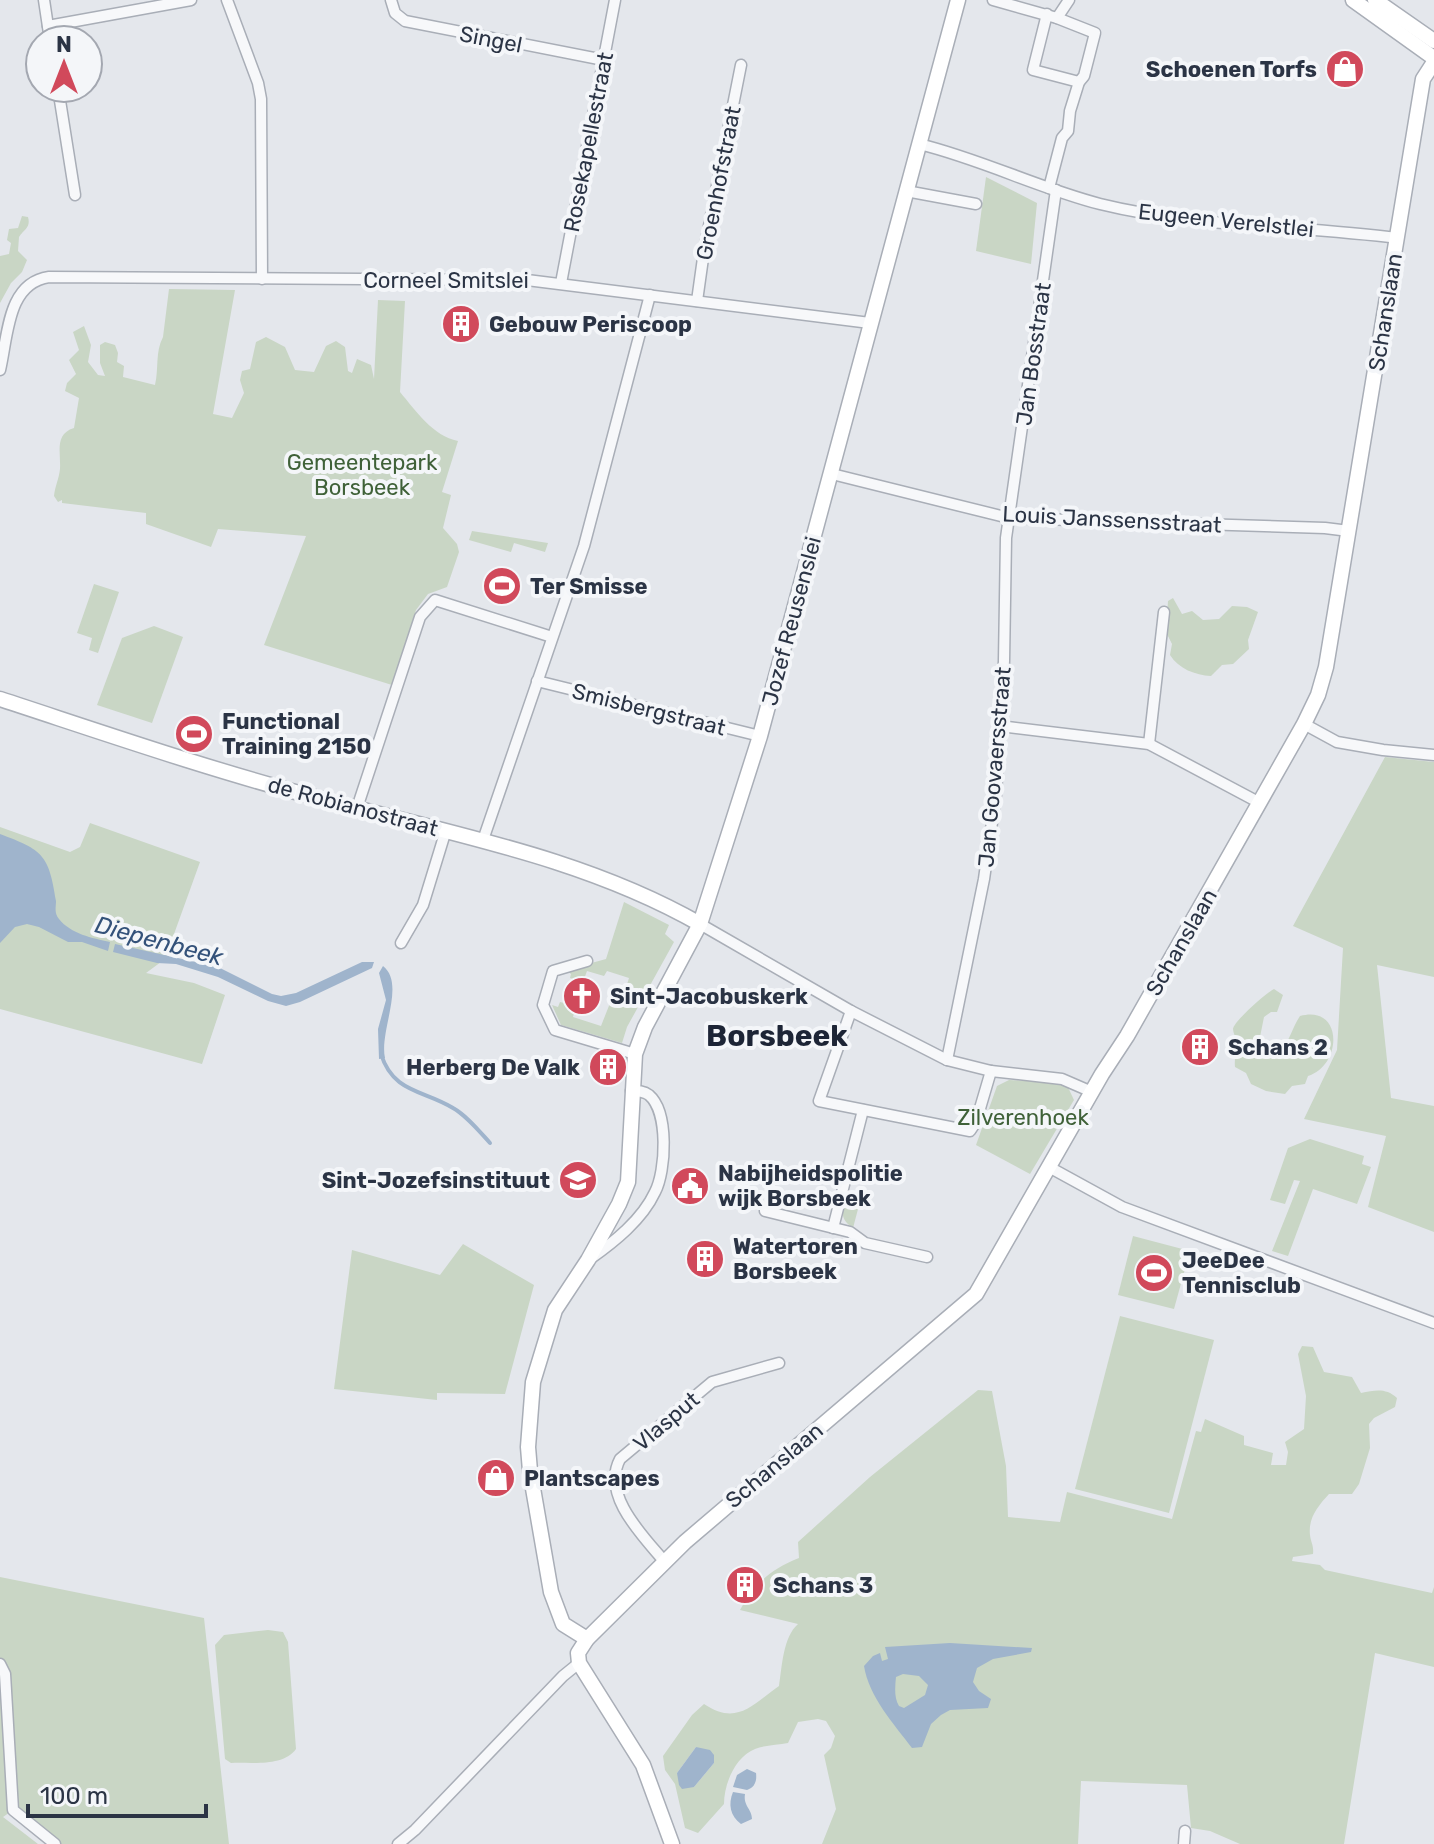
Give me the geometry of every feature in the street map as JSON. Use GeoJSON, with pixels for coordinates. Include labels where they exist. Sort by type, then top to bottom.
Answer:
{"type":"FeatureCollection","features":[{"type":"Feature","properties":{"kind":"street"},"geometry":{"type":"LineString","coordinates":[[44,0],[48,24]]}},
{"type":"Feature","properties":{"kind":"street"},"geometry":{"type":"LineString","coordinates":[[59,24],[191,0]]}},
{"type":"Feature","properties":{"kind":"street"},"geometry":{"type":"LineString","coordinates":[[227,0],[261,99],[262,279]]}},
{"type":"Feature","properties":{"kind":"street","name":"Singel"},"geometry":{"type":"LineString","coordinates":[[391,0],[395,13],[405,21],[604,60]]}},
{"type":"Feature","properties":{"kind":"street","name":"Rosekapellestraat"},"geometry":{"type":"LineString","coordinates":[[561,283],[615,0]]}},
{"type":"Feature","properties":{"kind":"street","name":"Jozef Reusenslei"},"geometry":{"type":"LineString","coordinates":[[587,1639],[565,1626],[555,1609],[528,1447],[533,1382],[548,1327],[562,1296],[588,1260],[628,1182],[635,1054],[645,1027],[700,924],[760,736],[958,0]]}},
{"type":"Feature","properties":{"kind":"street"},"geometry":{"type":"LineString","coordinates":[[993,0],[1016,3],[1051,16]]}},
{"type":"Feature","properties":{"kind":"street"},"geometry":{"type":"LineString","coordinates":[[1069,0],[1051,16],[1033,70],[1079,82]]}},
{"type":"Feature","properties":{"kind":"street"},"geometry":{"type":"LineString","coordinates":[[1353,0],[1434,60]]}},
{"type":"Feature","properties":{"kind":"street"},"geometry":{"type":"LineString","coordinates":[[1375,0],[1434,41]]}},
{"type":"Feature","properties":{"kind":"street","name":"Jan Bosstraat"},"geometry":{"type":"LineString","coordinates":[[1009,518],[1052,189],[1062,138],[1068,131],[1070,111],[1079,82],[1084,76],[1095,33],[1051,16]]}},
{"type":"Feature","properties":{"kind":"street","name":"Schanslaan"},"geometry":{"type":"LineString","coordinates":[[587,1639],[664,1561],[976,1294],[1304,724],[1318,695],[1326,667],[1423,79],[1434,60]]}},
{"type":"Feature","properties":{"kind":"street","name":"Groenhofstraat"},"geometry":{"type":"LineString","coordinates":[[697,301],[741,65]]}},
{"type":"Feature","properties":{"kind":"street"},"geometry":{"type":"LineString","coordinates":[[61,104],[75,195]]}},
{"type":"Feature","properties":{"kind":"street","name":"Eugeen Verelstlei"},"geometry":{"type":"LineString","coordinates":[[919,144],[1099,204],[1168,218],[1398,238]]}},
{"type":"Feature","properties":{"kind":"street"},"geometry":{"type":"LineString","coordinates":[[906,191],[976,204]]}},
{"type":"Feature","properties":{"kind":"street","name":"Corneel Smitslei"},"geometry":{"type":"LineString","coordinates":[[12,316],[23,288],[30,282],[49,277],[527,280],[870,323]]}},
{"type":"Feature","properties":{"kind":"street"},"geometry":{"type":"LineString","coordinates":[[483,840],[584,546],[650,295]]}},
{"type":"Feature","properties":{"kind":"street"},"geometry":{"type":"LineString","coordinates":[[0,313],[12,316],[0,370]]}},
{"type":"Feature","properties":{"kind":"street","name":"Louis Janssensstraat"},"geometry":{"type":"LineString","coordinates":[[832,474],[1009,518],[1349,531]]}},
{"type":"Feature","properties":{"kind":"street","name":"Jan Goovaersstraat"},"geometry":{"type":"LineString","coordinates":[[947,1060],[984,879],[996,794],[1009,518]]}},
{"type":"Feature","properties":{"kind":"street"},"geometry":{"type":"LineString","coordinates":[[357,808],[420,617],[435,600],[552,637]]}},
{"type":"Feature","properties":{"kind":"street"},"geometry":{"type":"LineString","coordinates":[[1149,744],[1164,612]]}},
{"type":"Feature","properties":{"kind":"street","name":"Smisbergstraat"},"geometry":{"type":"LineString","coordinates":[[537,681],[760,736]]}},
{"type":"Feature","properties":{"kind":"street","name":"de Robianostraat"},"geometry":{"type":"LineString","coordinates":[[0,699],[303,794],[483,840],[613,881],[700,924]]}},
{"type":"Feature","properties":{"kind":"street"},"geometry":{"type":"LineString","coordinates":[[1304,724],[1337,742],[1434,755]]}},
{"type":"Feature","properties":{"kind":"street"},"geometry":{"type":"LineString","coordinates":[[1000,726],[1149,744],[1260,803]]}},
{"type":"Feature","properties":{"kind":"street"},"geometry":{"type":"LineString","coordinates":[[401,943],[423,905],[446,830]]}},
{"type":"Feature","properties":{"kind":"street"},"geometry":{"type":"LineString","coordinates":[[700,924],[851,1011],[947,1060],[991,1071],[1062,1079],[1092,1092]]}},
{"type":"Feature","properties":{"kind":"street"},"geometry":{"type":"LineString","coordinates":[[587,961],[553,971],[543,1005],[555,1030],[635,1054]]}},
{"type":"Feature","properties":{"kind":"street"},"geometry":{"type":"LineString","coordinates":[[851,1011],[819,1101],[970,1131],[976,1122],[991,1071]]}},
{"type":"Feature","properties":{"kind":"street"},"geometry":{"type":"LineString","coordinates":[[588,1260],[641,1214],[661,1176],[664,1147],[657,1109],[649,1095],[631,1091]]}},
{"type":"Feature","properties":{"kind":"street"},"geometry":{"type":"LineString","coordinates":[[833,1228],[863,1110]]}},
{"type":"Feature","properties":{"kind":"street"},"geometry":{"type":"LineString","coordinates":[[1049,1167],[1122,1207],[1434,1323]]}},
{"type":"Feature","properties":{"kind":"street"},"geometry":{"type":"LineString","coordinates":[[765,1211],[850,1232],[865,1243],[927,1257]]}},
{"type":"Feature","properties":{"kind":"street","name":"Vlasput"},"geometry":{"type":"LineString","coordinates":[[664,1561],[623,1511],[615,1468],[620,1459],[712,1382],[779,1363]]}},
{"type":"Feature","properties":{"kind":"street"},"geometry":{"type":"LineString","coordinates":[[587,1639],[578,1653],[579,1663],[643,1765],[672,1844]]}},
{"type":"Feature","properties":{"kind":"street"},"geometry":{"type":"LineString","coordinates":[[398,1844],[579,1663]]}},
{"type":"Feature","properties":{"kind":"street"},"geometry":{"type":"LineString","coordinates":[[0,1664],[5,1674],[13,1810],[55,1844]]}},
{"type":"Feature","properties":{"kind":"street"},"geometry":{"type":"LineString","coordinates":[[1184,1844],[1185,1831]]}},
{"type":"Feature","properties":{"kind":"green space"},"geometry":{"type":"Polygon","coordinates":[[[986,177],[1037,203],[1031,264],[976,251],[986,177]]]}},
{"type":"Feature","properties":{"kind":"green space"},"geometry":{"type":"Polygon","coordinates":[[[22,216],[28,217],[29,224],[19,237],[18,251],[27,260],[0,303],[0,256],[9,254],[9,229],[18,228],[22,216]]]}},
{"type":"Feature","properties":{"kind":"green space","name":"Gemeentepark Borsbeek"},"geometry":{"type":"Polygon","coordinates":[[[169,289],[235,290],[213,414],[232,418],[244,393],[240,380],[242,371],[250,369],[256,342],[266,337],[285,347],[295,370],[314,372],[326,346],[336,341],[345,347],[348,371],[352,373],[357,359],[371,365],[374,379],[378,300],[405,301],[400,392],[433,428],[458,441],[442,492],[451,495],[443,528],[457,544],[459,552],[447,587],[428,594],[416,610],[392,685],[264,645],[306,536],[218,529],[211,547],[146,524],[146,513],[62,503],[54,496],[60,469],[61,439],[74,428],[79,398],[65,391],[67,383],[76,374],[69,360],[79,350],[73,332],[84,326],[91,345],[88,362],[98,375],[105,376],[100,363],[100,345],[105,342],[115,345],[117,362],[124,366],[123,377],[155,385],[169,289]]]}},
{"type":"Feature","properties":{"kind":"green space"},"geometry":{"type":"Polygon","coordinates":[[[472,531],[548,543],[545,552],[514,543],[511,552],[469,540],[472,531]]]}},
{"type":"Feature","properties":{"kind":"green space"},"geometry":{"type":"Polygon","coordinates":[[[94,584],[119,592],[98,653],[89,650],[92,638],[77,633],[94,584]]]}},
{"type":"Feature","properties":{"kind":"green space"},"geometry":{"type":"Polygon","coordinates":[[[1173,598],[1182,614],[1192,611],[1203,620],[1219,619],[1232,606],[1258,612],[1248,640],[1249,649],[1233,664],[1222,665],[1211,676],[1183,668],[1170,655],[1172,644],[1166,632],[1168,601],[1173,598]]]}},
{"type":"Feature","properties":{"kind":"green space"},"geometry":{"type":"Polygon","coordinates":[[[154,626],[183,637],[152,723],[97,705],[122,638],[154,626]]]}},
{"type":"Feature","properties":{"kind":"green space"},"geometry":{"type":"Polygon","coordinates":[[[1385,757],[1434,762],[1434,977],[1377,965],[1391,1098],[1434,1106],[1434,1232],[1368,1207],[1386,1136],[1304,1119],[1337,1050],[1343,948],[1293,926],[1385,757]]]}},
{"type":"Feature","properties":{"kind":"green space"},"geometry":{"type":"Polygon","coordinates":[[[90,823],[200,862],[165,959],[146,973],[194,983],[225,995],[202,1064],[0,1009],[0,827],[70,852],[80,847],[90,823]]]}},
{"type":"Feature","properties":{"kind":"green space"},"geometry":{"type":"Polygon","coordinates":[[[624,902],[669,925],[665,934],[674,942],[627,1027],[622,1043],[561,1025],[552,1005],[558,1007],[560,1002],[576,1006],[573,1017],[601,1026],[616,988],[625,991],[629,978],[607,971],[604,976],[587,971],[583,982],[570,978],[571,974],[566,970],[606,959],[624,902]]]}},
{"type":"Feature","properties":{"kind":"green space"},"geometry":{"type":"Polygon","coordinates":[[[1274,989],[1283,995],[1277,1012],[1264,1017],[1259,1042],[1267,1049],[1281,1051],[1300,1016],[1314,1015],[1324,1019],[1331,1027],[1333,1037],[1328,1060],[1308,1076],[1305,1084],[1292,1086],[1285,1094],[1266,1091],[1251,1084],[1246,1073],[1235,1067],[1235,1025],[1274,989]]]}},
{"type":"Feature","properties":{"kind":"green space","name":"Zilverenhoek"},"geometry":{"type":"Polygon","coordinates":[[[1009,1080],[1066,1083],[1074,1100],[1030,1174],[976,1145],[997,1086],[1009,1080]]]}},
{"type":"Feature","properties":{"kind":"green space"},"geometry":{"type":"Polygon","coordinates":[[[1310,1139],[1364,1156],[1362,1164],[1371,1167],[1357,1204],[1313,1189],[1288,1256],[1272,1251],[1300,1181],[1294,1180],[1285,1204],[1270,1200],[1288,1148],[1310,1139]]]}},
{"type":"Feature","properties":{"kind":"green space"},"geometry":{"type":"Polygon","coordinates":[[[846,1189],[862,1194],[853,1228],[843,1215],[846,1189]]]}},
{"type":"Feature","properties":{"kind":"green space","name":"JeeDee Tennisclub"},"geometry":{"type":"Polygon","coordinates":[[[1133,1236],[1190,1251],[1174,1309],[1118,1295],[1133,1236]]]}},
{"type":"Feature","properties":{"kind":"green space"},"geometry":{"type":"Polygon","coordinates":[[[463,1244],[534,1285],[505,1394],[437,1393],[437,1400],[334,1389],[352,1250],[440,1275],[463,1244]]]}},
{"type":"Feature","properties":{"kind":"green space"},"geometry":{"type":"Polygon","coordinates":[[[1120,1316],[1214,1340],[1169,1513],[1075,1489],[1120,1316]]]}},
{"type":"Feature","properties":{"kind":"green space"},"geometry":{"type":"Polygon","coordinates":[[[1302,1346],[1313,1347],[1324,1372],[1352,1377],[1361,1393],[1380,1391],[1397,1398],[1395,1407],[1369,1424],[1370,1448],[1359,1484],[1352,1494],[1329,1494],[1311,1523],[1313,1554],[1293,1557],[1292,1561],[1432,1593],[1434,1587],[1434,1667],[1375,1653],[1344,1844],[1240,1844],[1210,1831],[1191,1828],[1187,1785],[1081,1781],[1078,1844],[822,1844],[836,1809],[824,1755],[831,1748],[835,1736],[826,1721],[818,1719],[798,1722],[788,1743],[748,1753],[732,1772],[724,1804],[698,1833],[685,1828],[675,1784],[665,1770],[663,1756],[692,1715],[704,1704],[726,1713],[735,1713],[752,1706],[779,1686],[786,1644],[798,1624],[740,1610],[746,1600],[765,1578],[799,1558],[798,1542],[870,1477],[978,1390],[992,1391],[1006,1466],[1008,1517],[1060,1522],[1067,1492],[1172,1519],[1196,1431],[1201,1432],[1205,1419],[1244,1436],[1244,1445],[1273,1453],[1271,1465],[1286,1465],[1288,1452],[1285,1442],[1304,1429],[1306,1396],[1298,1354],[1302,1346]],[[696,1747],[677,1773],[694,1787],[714,1763],[696,1747]]]}},
{"type":"Feature","properties":{"kind":"green space"},"geometry":{"type":"Polygon","coordinates":[[[0,1577],[204,1618],[229,1844],[55,1844],[13,1810],[3,1817],[38,1844],[0,1844],[0,1577]]]}},
{"type":"Feature","properties":{"kind":"green space"},"geometry":{"type":"Polygon","coordinates":[[[268,1630],[283,1632],[288,1642],[296,1749],[275,1761],[231,1763],[225,1759],[215,1645],[224,1635],[268,1630]]]}},
{"type":"Feature","properties":{"kind":"water"},"geometry":{"type":"Polygon","coordinates":[[[0,834],[42,856],[50,873],[59,919],[76,932],[110,942],[108,951],[82,942],[68,942],[27,924],[15,927],[0,943],[0,834]]]}},
{"type":"Feature","properties":{"kind":"water"},"geometry":{"type":"Polygon","coordinates":[[[115,944],[218,967],[281,996],[296,993],[362,962],[374,962],[372,968],[286,1006],[268,1001],[218,977],[176,964],[157,963],[113,952],[115,944]]]}},
{"type":"Feature","properties":{"kind":"water"},"geometry":{"type":"Polygon","coordinates":[[[383,966],[392,984],[392,996],[385,1035],[385,1058],[379,1059],[378,1029],[386,1000],[379,973],[383,966]]]}},
{"type":"Feature","properties":{"kind":"water"},"geometry":{"type":"Polygon","coordinates":[[[950,1643],[1032,1648],[1031,1652],[993,1659],[977,1668],[973,1682],[979,1691],[991,1699],[988,1708],[950,1710],[931,1724],[922,1747],[912,1748],[883,1710],[871,1689],[864,1666],[880,1653],[882,1661],[888,1659],[885,1647],[950,1643]],[[903,1674],[896,1677],[899,1706],[904,1708],[925,1695],[928,1685],[919,1676],[903,1674]]]}},
{"type":"Feature","properties":{"kind":"water"},"geometry":{"type":"Polygon","coordinates":[[[696,1747],[710,1750],[714,1763],[694,1787],[682,1789],[677,1773],[696,1747]]]}},
{"type":"Feature","properties":{"kind":"water"},"geometry":{"type":"Polygon","coordinates":[[[747,1769],[756,1773],[754,1785],[747,1790],[733,1787],[737,1775],[747,1769]]]}},
{"type":"Feature","properties":{"kind":"water"},"geometry":{"type":"Polygon","coordinates":[[[733,1792],[745,1794],[752,1819],[741,1824],[734,1817],[730,1805],[733,1792]]]}},
{"type":"Feature","properties":{"kind":"waterway","name":"Diepenbeek"},"geometry":{"type":"LineString","coordinates":[[381,1054],[386,1067],[401,1083],[458,1111],[490,1143]]}},
{"type":"Feature","properties":{"kind":"place","name":"Schoenen Torfs"},"geometry":{"type":"Point","coordinates":[1345,69]}},
{"type":"Feature","properties":{"kind":"place","name":"Gebouw Periscoop"},"geometry":{"type":"Point","coordinates":[461,324]}},
{"type":"Feature","properties":{"kind":"place","name":"Ter Smisse"},"geometry":{"type":"Point","coordinates":[502,586]}},
{"type":"Feature","properties":{"kind":"place","name":"Functional Training 2150"},"geometry":{"type":"Point","coordinates":[194,734]}},
{"type":"Feature","properties":{"kind":"place","name":"Sint-Jacobuskerk"},"geometry":{"type":"Point","coordinates":[582,996]}},
{"type":"Feature","properties":{"kind":"place","name":"Schans 2"},"geometry":{"type":"Point","coordinates":[1200,1047]}},
{"type":"Feature","properties":{"kind":"place","name":"Herberg De Valk"},"geometry":{"type":"Point","coordinates":[608,1067]}},
{"type":"Feature","properties":{"kind":"place","name":"Sint-Jozefsinstituut"},"geometry":{"type":"Point","coordinates":[578,1180]}},
{"type":"Feature","properties":{"kind":"place","name":"Nabijheidspolitie wijk Borsbeek"},"geometry":{"type":"Point","coordinates":[690,1186]}},
{"type":"Feature","properties":{"kind":"place","name":"Watertoren Borsbeek"},"geometry":{"type":"Point","coordinates":[705,1259]}},
{"type":"Feature","properties":{"kind":"place","name":"JeeDee Tennisclub"},"geometry":{"type":"Point","coordinates":[1154,1273]}},
{"type":"Feature","properties":{"kind":"place","name":"Plantscapes"},"geometry":{"type":"Point","coordinates":[496,1478]}},
{"type":"Feature","properties":{"kind":"place","name":"Schans 3"},"geometry":{"type":"Point","coordinates":[745,1585]}},
{"type":"Feature","properties":{"kind":"district","name":"Borsbeek"},"geometry":{"type":"Point","coordinates":[777,1036]}}]}
